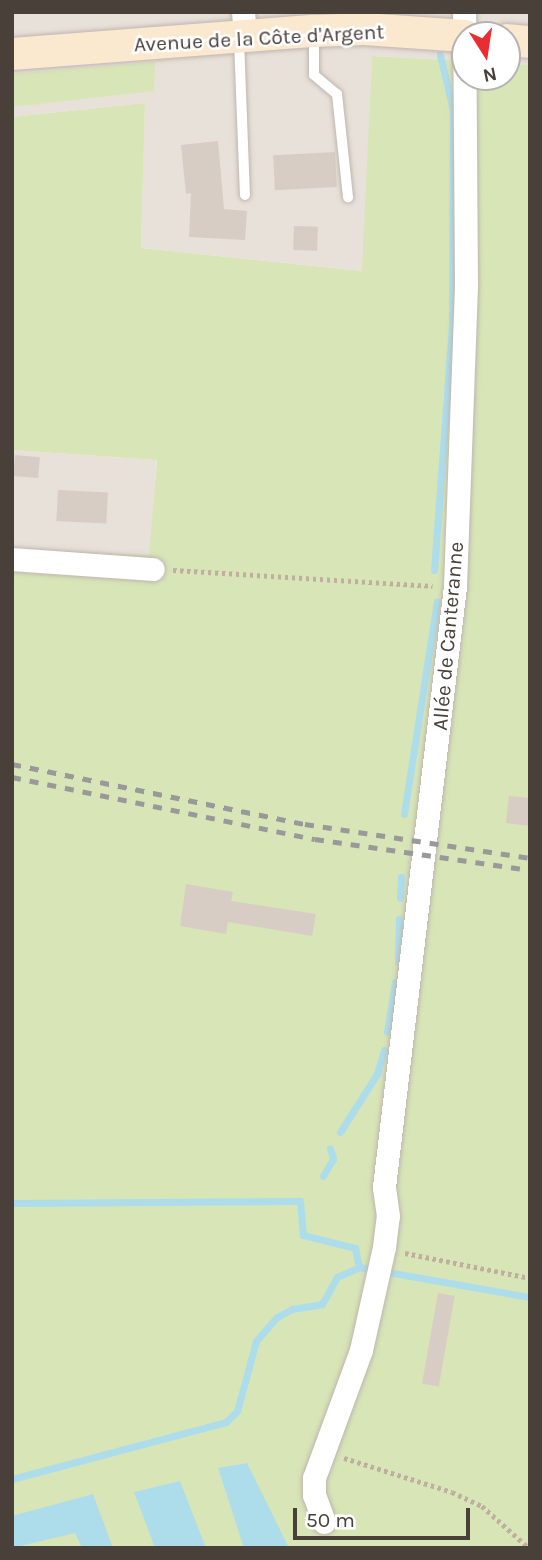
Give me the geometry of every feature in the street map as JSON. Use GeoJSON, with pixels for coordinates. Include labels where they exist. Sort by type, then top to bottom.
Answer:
{"type":"FeatureCollection","features":[{"type":"Feature","properties":{"kind":"main road","name":"Avenue de la Côte d'Argent"},"geometry":{"type":"LineString","coordinates":[[12,54],[242,28],[314,31],[364,29],[451,35]]}},
{"type":"Feature","properties":{"kind":"street","name":"Allée de Canteranne"},"geometry":{"type":"LineString","coordinates":[[324,1522],[314,1495],[322,1450],[361,1350],[383,1252],[388,1216],[384,1187],[455,586],[466,284],[465,91]]}},
{"type":"Feature","properties":{"kind":"street"},"geometry":{"type":"LineString","coordinates":[[12,559],[153,569]]}},
{"type":"Feature","properties":{"kind":"lane"},"geometry":{"type":"LineString","coordinates":[[242,28],[245,195]]}},
{"type":"Feature","properties":{"kind":"lane"},"geometry":{"type":"LineString","coordinates":[[314,31],[314,75],[337,93],[348,197]]}},
{"type":"Feature","properties":{"kind":"path"},"geometry":{"type":"LineString","coordinates":[[153,569],[455,586]]}},
{"type":"Feature","properties":{"kind":"path"},"geometry":{"type":"LineString","coordinates":[[383,1252],[530,1278]]}},
{"type":"Feature","properties":{"kind":"path"},"geometry":{"type":"LineString","coordinates":[[322,1450],[452,1492],[482,1506],[529,1548]]}},
{"type":"Feature","properties":{"kind":"shaded area"},"geometry":{"type":"Polygon","coordinates":[[[12,12],[530,12],[530,65],[521,64],[521,21],[451,21],[451,60],[372,56],[363,271],[141,248],[145,103],[12,117],[12,12]]]}},
{"type":"Feature","properties":{"kind":"shaded area"},"geometry":{"type":"Polygon","coordinates":[[[12,450],[157,460],[150,559],[12,549],[12,450]]]}},
{"type":"Feature","properties":{"kind":"green space"},"geometry":{"type":"Polygon","coordinates":[[[372,56],[451,60],[451,91],[521,91],[521,64],[530,65],[530,1548],[12,1548],[12,549],[149,555],[157,460],[12,450],[12,117],[145,103],[141,248],[362,271],[372,56]]]}},
{"type":"Feature","properties":{"kind":"green space"},"geometry":{"type":"Polygon","coordinates":[[[155,62],[154,91],[12,107],[12,74],[155,62]]]}},
{"type":"Feature","properties":{"kind":"water"},"geometry":{"type":"Polygon","coordinates":[[[247,1463],[289,1548],[244,1548],[218,1468],[247,1463]]]}},
{"type":"Feature","properties":{"kind":"water"},"geometry":{"type":"Polygon","coordinates":[[[180,1481],[206,1548],[155,1548],[134,1492],[180,1481]]]}},
{"type":"Feature","properties":{"kind":"water"},"geometry":{"type":"Polygon","coordinates":[[[93,1494],[113,1548],[82,1548],[75,1533],[12,1548],[12,1516],[93,1494]]]}},
{"type":"Feature","properties":{"kind":"building"},"geometry":{"type":"Polygon","coordinates":[[[218,141],[224,209],[247,211],[245,240],[189,237],[191,193],[186,194],[181,145],[218,141]]]}},
{"type":"Feature","properties":{"kind":"building"},"geometry":{"type":"Polygon","coordinates":[[[335,152],[337,187],[275,190],[273,155],[335,152]]]}},
{"type":"Feature","properties":{"kind":"building"},"geometry":{"type":"Polygon","coordinates":[[[294,226],[318,227],[317,251],[293,250],[294,226]]]}},
{"type":"Feature","properties":{"kind":"building"},"geometry":{"type":"Polygon","coordinates":[[[15,455],[40,457],[38,478],[13,476],[15,455]]]}},
{"type":"Feature","properties":{"kind":"building"},"geometry":{"type":"Polygon","coordinates":[[[58,490],[108,493],[106,524],[56,521],[58,490]]]}},
{"type":"Feature","properties":{"kind":"building"},"geometry":{"type":"Polygon","coordinates":[[[509,796],[530,798],[530,826],[506,823],[509,796]]]}},
{"type":"Feature","properties":{"kind":"building"},"geometry":{"type":"Polygon","coordinates":[[[186,884],[233,892],[231,901],[316,914],[312,936],[228,922],[226,934],[180,926],[186,884]]]}},
{"type":"Feature","properties":{"kind":"building"},"geometry":{"type":"Polygon","coordinates":[[[438,1293],[455,1296],[439,1387],[422,1384],[438,1293]]]}},
{"type":"Feature","properties":{"kind":"waterway"},"geometry":{"type":"LineString","coordinates":[[434,570],[452,324],[453,110],[440,55]]}},
{"type":"Feature","properties":{"kind":"waterway"},"geometry":{"type":"LineString","coordinates":[[404,814],[437,602]]}},
{"type":"Feature","properties":{"kind":"waterway"},"geometry":{"type":"LineString","coordinates":[[400,898],[401,877]]}},
{"type":"Feature","properties":{"kind":"waterway"},"geometry":{"type":"LineString","coordinates":[[398,962],[399,919]]}},
{"type":"Feature","properties":{"kind":"waterway"},"geometry":{"type":"LineString","coordinates":[[387,1032],[395,982]]}},
{"type":"Feature","properties":{"kind":"waterway"},"geometry":{"type":"LineString","coordinates":[[340,1132],[377,1074],[384,1050]]}},
{"type":"Feature","properties":{"kind":"waterway"},"geometry":{"type":"LineString","coordinates":[[323,1176],[333,1159],[330,1148]]}},
{"type":"Feature","properties":{"kind":"waterway"},"geometry":{"type":"LineString","coordinates":[[12,1203],[300,1201],[303,1235],[355,1248],[359,1267]]}},
{"type":"Feature","properties":{"kind":"waterway"},"geometry":{"type":"LineString","coordinates":[[12,1479],[226,1422],[237,1411],[256,1341],[277,1317],[292,1309],[322,1304],[337,1277],[359,1267],[530,1297]]}},
{"type":"Feature","properties":{"kind":"railway"},"geometry":{"type":"LineString","coordinates":[[12,764],[305,824],[530,858]]}},
{"type":"Feature","properties":{"kind":"railway"},"geometry":{"type":"LineString","coordinates":[[12,777],[315,839],[530,870]]}}]}
